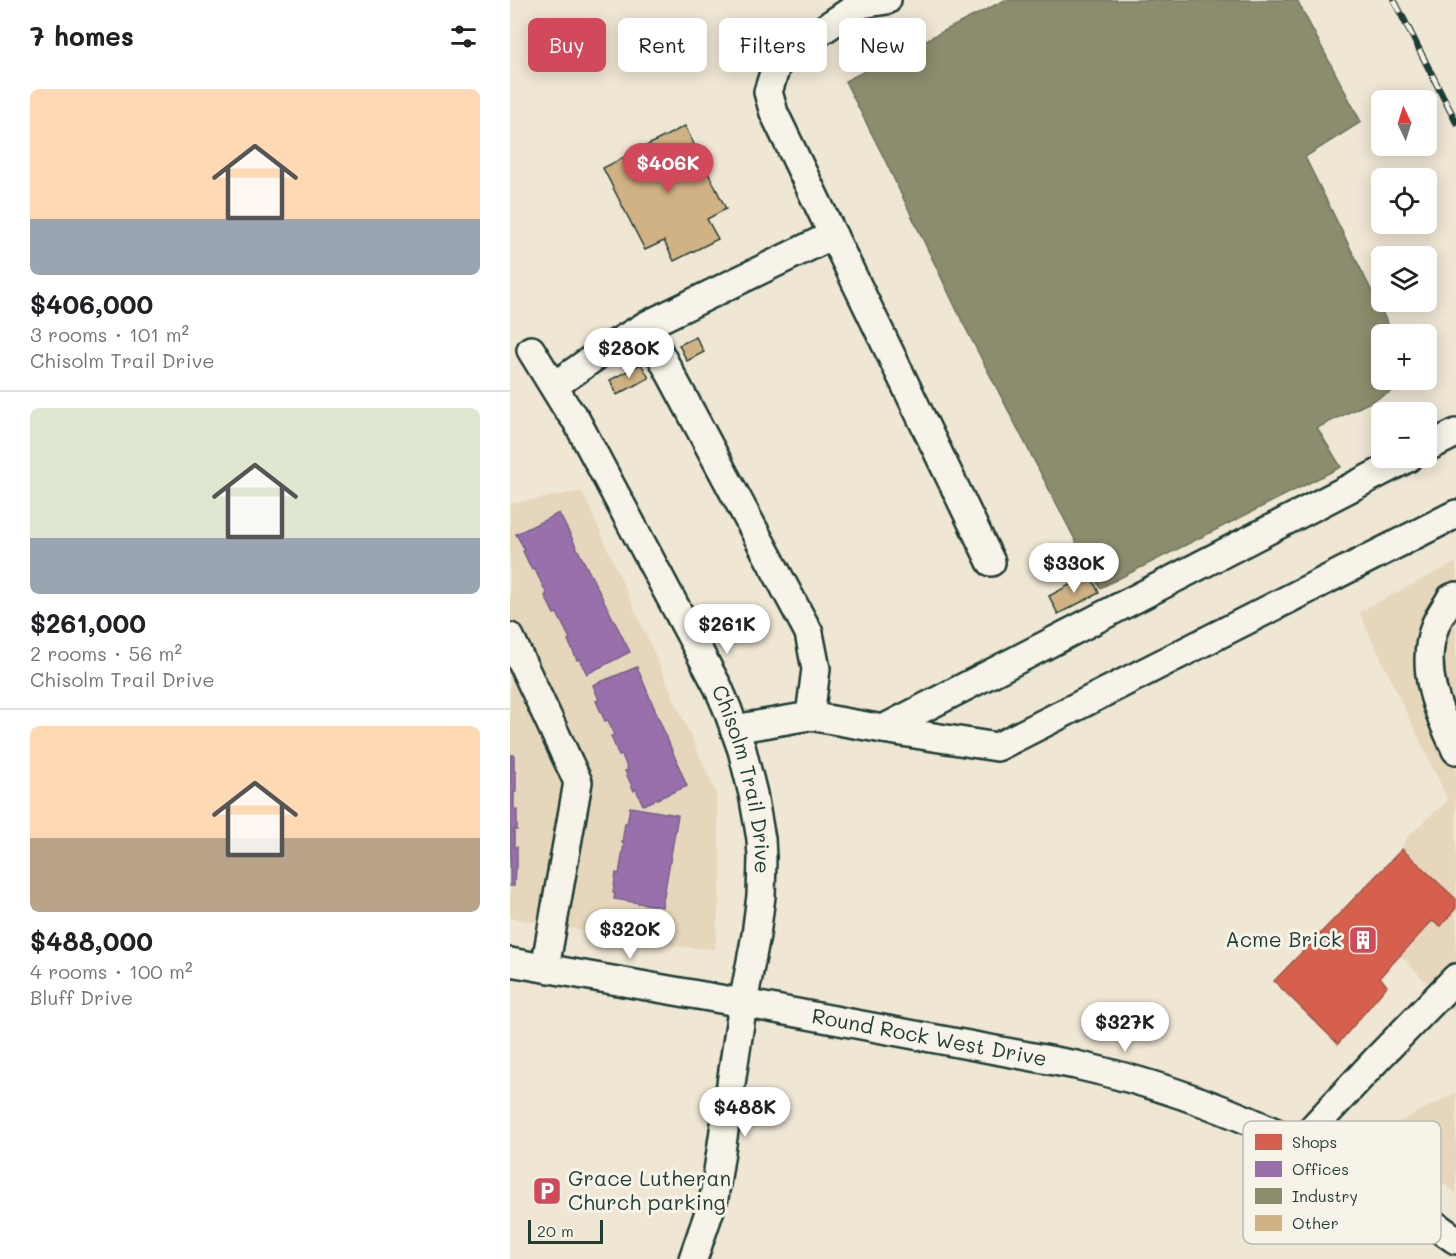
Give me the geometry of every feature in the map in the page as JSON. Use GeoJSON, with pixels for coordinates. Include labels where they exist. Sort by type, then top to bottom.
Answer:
{"type":"FeatureCollection","features":[{"type":"Feature","properties":{"kind":"street"},"geometry":{"type":"LineString","coordinates":[[887,0],[861,4],[778,60],[768,92],[774,113],[991,562]]}},
{"type":"Feature","properties":{"kind":"street"},"geometry":{"type":"LineString","coordinates":[[554,386],[602,352],[645,326],[833,236]]}},
{"type":"Feature","properties":{"kind":"street"},"geometry":{"type":"LineString","coordinates":[[645,326],[809,633],[816,669],[810,716]]}},
{"type":"Feature","properties":{"kind":"street","name":"Chisolm Trail Drive"},"geometry":{"type":"LineString","coordinates":[[531,350],[576,420],[718,687],[742,750],[753,794],[762,858],[761,896],[756,935],[742,1003],[714,1198],[693,1259]]}},
{"type":"Feature","properties":{"kind":"street"},"geometry":{"type":"LineString","coordinates":[[1437,442],[1456,433]]}},
{"type":"Feature","properties":{"kind":"street"},"geometry":{"type":"LineString","coordinates":[[883,729],[1389,468]]}},
{"type":"Feature","properties":{"kind":"street"},"geometry":{"type":"LineString","coordinates":[[734,729],[810,716],[997,747],[1456,514]]}},
{"type":"Feature","properties":{"kind":"street"},"geometry":{"type":"LineString","coordinates":[[1456,596],[1451,598],[1435,626],[1428,658],[1437,710],[1456,750]]}},
{"type":"Feature","properties":{"kind":"street"},"geometry":{"type":"LineString","coordinates":[[510,637],[578,782],[545,968]]}},
{"type":"Feature","properties":{"kind":"street","name":"Round Rock West Drive"},"geometry":{"type":"LineString","coordinates":[[510,962],[1118,1074],[1201,1101],[1249,1121]]}},
{"type":"Feature","properties":{"kind":"street"},"geometry":{"type":"LineString","coordinates":[[1319,1121],[1456,978]]}},
{"type":"Feature","properties":{"kind":"street","name":"Round Rock West Drive"},"geometry":{"type":"LineString","coordinates":[[1441,1229],[1456,1240]]}},
{"type":"Feature","properties":{"kind":"shaded area"},"geometry":{"type":"Polygon","coordinates":[[[582,491],[716,793],[721,873],[715,949],[682,947],[510,918],[510,504],[582,491]]]}},
{"type":"Feature","properties":{"kind":"shaded area"},"geometry":{"type":"Polygon","coordinates":[[[1456,562],[1456,899],[1402,849],[1406,838],[1448,800],[1359,612],[1456,562]]]}},
{"type":"Feature","properties":{"kind":"shaded area"},"geometry":{"type":"Polygon","coordinates":[[[1456,908],[1456,1013],[1400,955],[1432,921],[1441,926],[1456,908]]]}},
{"type":"Feature","properties":{"kind":"shaded area"},"geometry":{"type":"Polygon","coordinates":[[[1456,1093],[1456,1193],[1441,1182],[1441,1121],[1401,1121],[1456,1093]]]}},
{"type":"Feature","properties":{"kind":"building: Shops","name":"Acme Brick"},"geometry":{"type":"Polygon","coordinates":[[[1402,849],[1456,899],[1456,908],[1441,926],[1432,921],[1380,977],[1387,986],[1338,1044],[1274,981],[1402,849]]]}},
{"type":"Feature","properties":{"kind":"building: Offices"},"geometry":{"type":"Polygon","coordinates":[[[559,513],[630,652],[587,674],[579,659],[577,660],[568,640],[570,639],[557,613],[554,614],[545,596],[547,594],[534,568],[532,570],[516,534],[559,513]]]}},
{"type":"Feature","properties":{"kind":"building: Offices"},"geometry":{"type":"Polygon","coordinates":[[[637,667],[687,786],[643,805],[625,771],[628,770],[611,736],[614,735],[608,720],[605,721],[596,701],[599,700],[593,685],[637,667]]]}},
{"type":"Feature","properties":{"kind":"building: Offices"},"geometry":{"type":"Polygon","coordinates":[[[510,755],[514,755],[514,771],[516,772],[514,809],[517,810],[517,830],[514,830],[514,847],[517,847],[517,868],[515,868],[514,886],[510,886],[510,755]]]}},
{"type":"Feature","properties":{"kind":"building: Offices"},"geometry":{"type":"Polygon","coordinates":[[[630,807],[678,815],[662,907],[614,899],[616,873],[619,874],[625,823],[627,824],[630,807]]]}},
{"type":"Feature","properties":{"kind":"building: Industry"},"geometry":{"type":"Polygon","coordinates":[[[1005,0],[1297,0],[1361,122],[1305,157],[1371,290],[1371,312],[1382,312],[1388,324],[1371,324],[1371,390],[1395,390],[1317,428],[1341,467],[1100,588],[963,323],[845,81],[863,72],[926,72],[926,40],[1005,0]]]}},
{"type":"Feature","properties":{"kind":"building: Other"},"geometry":{"type":"Polygon","coordinates":[[[685,126],[726,209],[707,219],[718,239],[674,261],[664,241],[645,250],[603,168],[685,126]]]}},
{"type":"Feature","properties":{"kind":"building: Other"},"geometry":{"type":"Polygon","coordinates":[[[696,337],[704,352],[687,361],[679,345],[696,337]]]}},
{"type":"Feature","properties":{"kind":"building: Other"},"geometry":{"type":"Polygon","coordinates":[[[641,364],[649,378],[617,395],[610,380],[641,364]]]}},
{"type":"Feature","properties":{"kind":"building: Other"},"geometry":{"type":"Polygon","coordinates":[[[1090,574],[1099,593],[1058,614],[1049,596],[1090,574]]]}},
{"type":"Feature","properties":{"kind":"railway"},"geometry":{"type":"LineString","coordinates":[[1394,0],[1456,122]]}},
{"type":"Feature","properties":{"kind":"place","name":"Acme Brick"},"geometry":{"type":"Point","coordinates":[1363,940]}},
{"type":"Feature","properties":{"kind":"place","name":"Grace Lutheran Church parking"},"geometry":{"type":"Point","coordinates":[547,1191]}}]}
